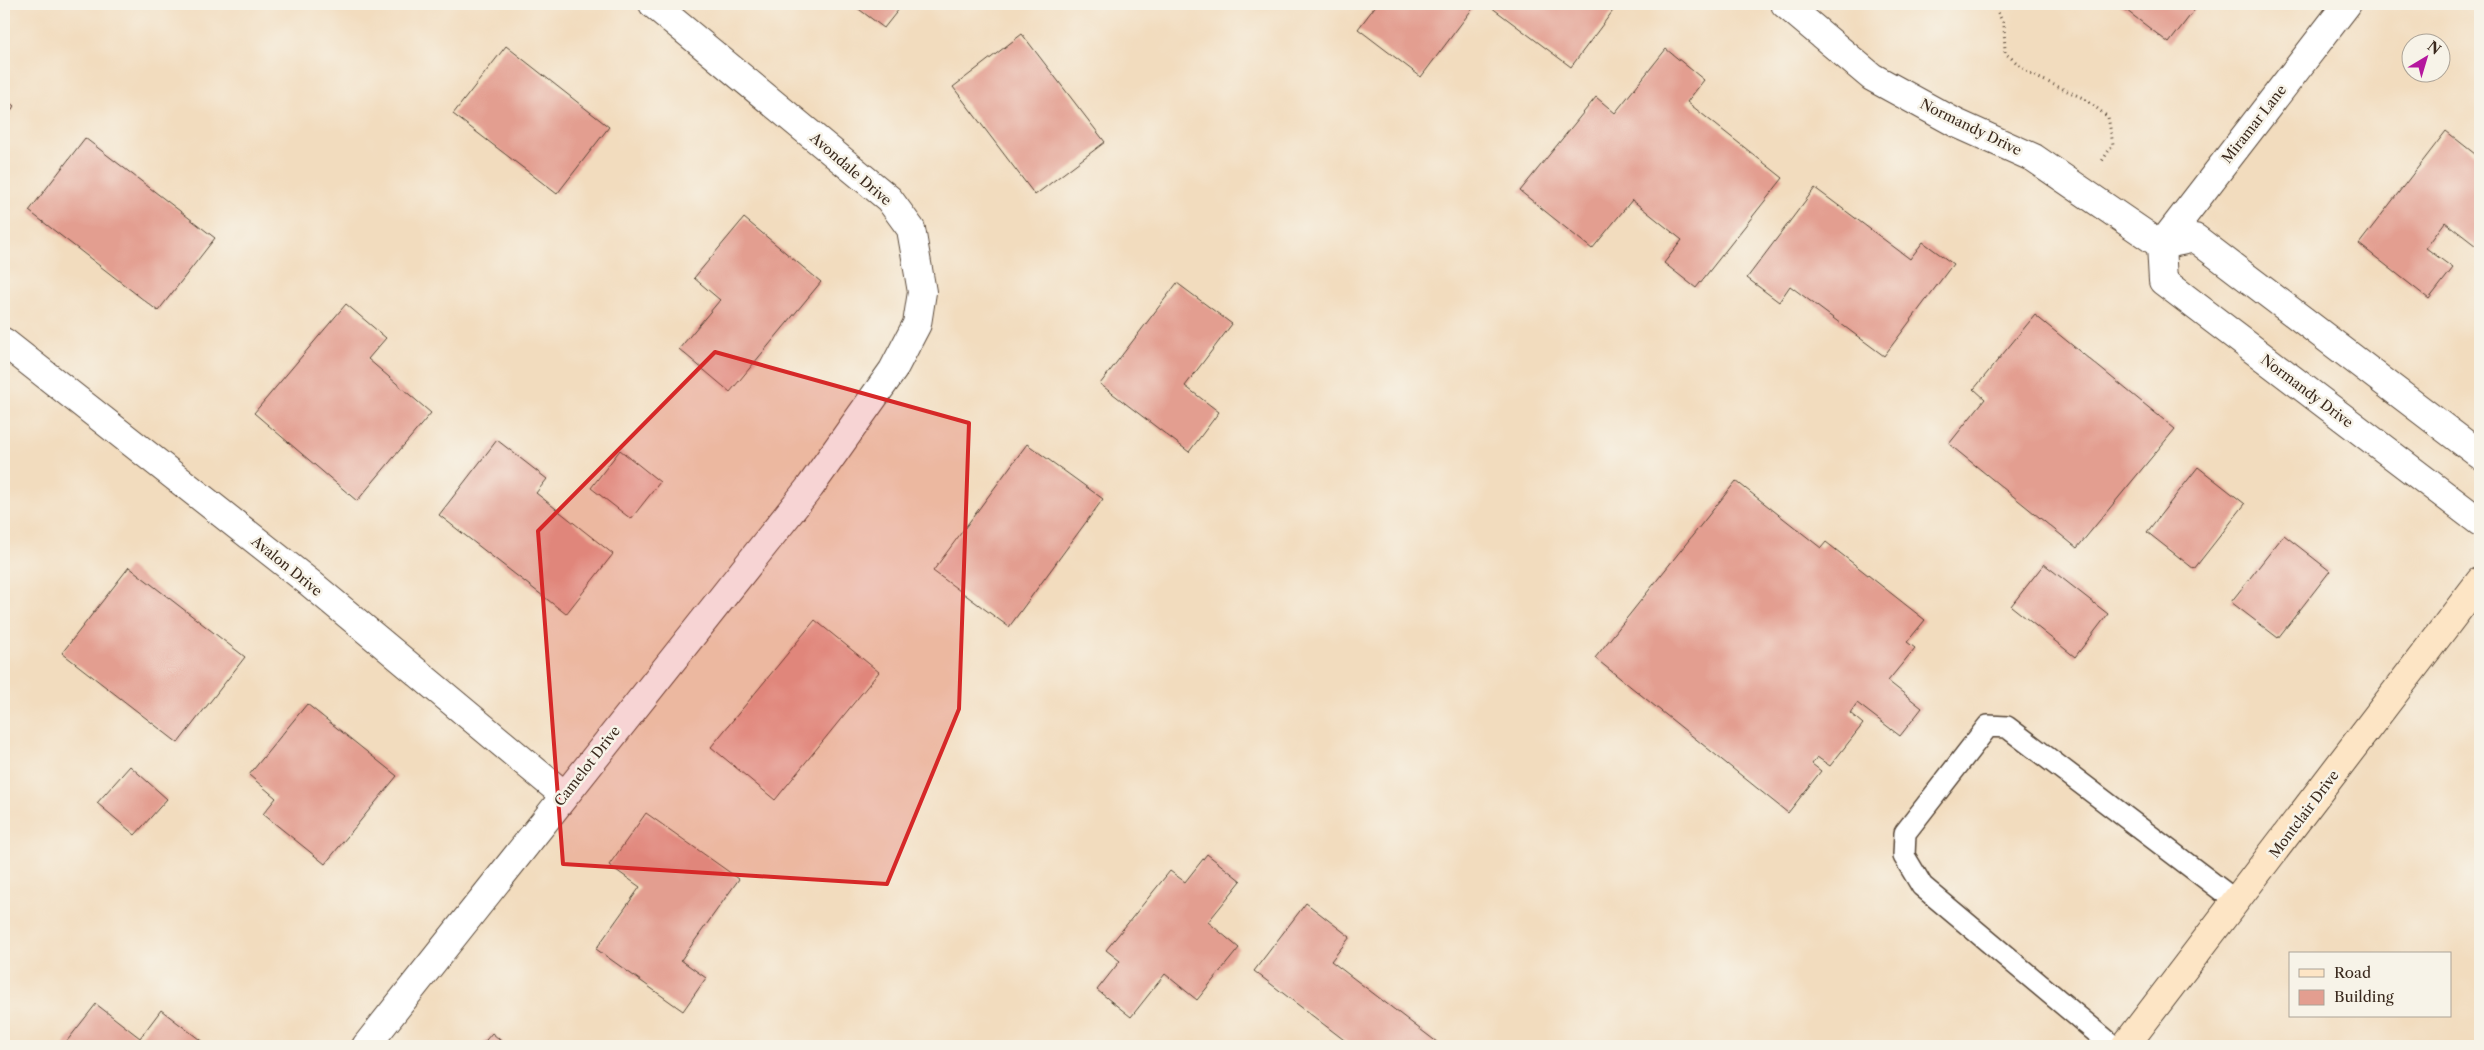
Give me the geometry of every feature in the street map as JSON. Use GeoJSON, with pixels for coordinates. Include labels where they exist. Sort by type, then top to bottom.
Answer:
{"type":"FeatureCollection","features":[{"type":"Feature","properties":{"kind":"street","name":"Avondale Drive"},"geometry":{"type":"LineString","coordinates":[[653,4],[889,198],[911,229],[922,292],[917,324],[893,370],[810,487]]}},
{"type":"Feature","properties":{"kind":"street","name":"Normandy Drive"},"geometry":{"type":"LineString","coordinates":[[1785,4],[1872,77],[1956,123],[2034,158],[2161,245],[2163,281],[2480,522]]}},
{"type":"Feature","properties":{"kind":"street","name":"Miramar Lane"},"geometry":{"type":"LineString","coordinates":[[2161,245],[2346,4]]}},
{"type":"Feature","properties":{"kind":"street"},"geometry":{"type":"LineString","coordinates":[[2161,245],[2195,238],[2480,455]]}},
{"type":"Feature","properties":{"kind":"street","name":"Avalon Drive"},"geometry":{"type":"LineString","coordinates":[[4,342],[310,583],[564,795]]}},
{"type":"Feature","properties":{"kind":"street","name":"Camelot Drive"},"geometry":{"type":"LineString","coordinates":[[366,1046],[810,487]]}},
{"type":"Feature","properties":{"kind":"street","name":"Montclair Drive"},"geometry":{"type":"LineString","coordinates":[[2125,1046],[2237,902],[2480,581]]}},
{"type":"Feature","properties":{"kind":"lane"},"geometry":{"type":"LineString","coordinates":[[2113,1046],[1922,886],[1904,856],[1906,834],[1988,726],[2007,727],[2237,902]]}},
{"type":"Feature","properties":{"kind":"path"},"geometry":{"type":"LineString","coordinates":[[1993,4],[2004,24],[2005,53],[2030,74],[2085,99],[2108,117],[2113,144],[2083,192]]}},
{"type":"Feature","properties":{"kind":"highlighted area"},"geometry":{"type":"Polygon","coordinates":[[[715,352],[969,423],[959,709],[887,884],[563,864],[538,531],[715,352]]]}},
{"type":"Feature","properties":{"kind":"building"},"geometry":{"type":"Polygon","coordinates":[[[852,4],[903,4],[884,28],[852,4]]]}},
{"type":"Feature","properties":{"kind":"building"},"geometry":{"type":"Polygon","coordinates":[[[1377,4],[1476,4],[1421,77],[1358,29],[1377,4]]]}},
{"type":"Feature","properties":{"kind":"building"},"geometry":{"type":"Polygon","coordinates":[[[1487,4],[1618,4],[1571,67],[1487,4]]]}},
{"type":"Feature","properties":{"kind":"building"},"geometry":{"type":"Polygon","coordinates":[[[2118,4],[2199,4],[2169,43],[2118,4]]]}},
{"type":"Feature","properties":{"kind":"building"},"geometry":{"type":"Polygon","coordinates":[[[1022,34],[1105,142],[1035,195],[953,87],[1022,34]]]}},
{"type":"Feature","properties":{"kind":"building"},"geometry":{"type":"Polygon","coordinates":[[[506,46],[609,127],[557,194],[453,114],[506,46]]]}},
{"type":"Feature","properties":{"kind":"building"},"geometry":{"type":"Polygon","coordinates":[[[1666,49],[1704,80],[1687,102],[1783,178],[1696,288],[1664,263],[1682,240],[1632,200],[1592,249],[1520,191],[1596,97],[1615,113],[1666,49]]]}},
{"type":"Feature","properties":{"kind":"building"},"geometry":{"type":"Polygon","coordinates":[[[4,98],[14,106],[4,121],[4,98]]]}},
{"type":"Feature","properties":{"kind":"building"},"geometry":{"type":"Polygon","coordinates":[[[2446,131],[2480,158],[2480,249],[2445,222],[2426,248],[2453,268],[2429,299],[2359,244],[2446,131]]]}},
{"type":"Feature","properties":{"kind":"building"},"geometry":{"type":"Polygon","coordinates":[[[85,138],[215,238],[158,311],[29,211],[85,138]]]}},
{"type":"Feature","properties":{"kind":"building"},"geometry":{"type":"Polygon","coordinates":[[[1815,188],[1910,259],[1923,242],[1953,264],[1884,356],[1790,286],[1779,302],[1747,278],[1815,188]]]}},
{"type":"Feature","properties":{"kind":"building"},"geometry":{"type":"Polygon","coordinates":[[[744,218],[821,282],[730,392],[679,349],[720,300],[694,278],[744,218]]]}},
{"type":"Feature","properties":{"kind":"building"},"geometry":{"type":"Polygon","coordinates":[[[1177,283],[1232,324],[1185,386],[1219,412],[1189,452],[1100,384],[1177,283]]]}},
{"type":"Feature","properties":{"kind":"building"},"geometry":{"type":"Polygon","coordinates":[[[346,304],[386,338],[368,359],[431,413],[357,501],[254,413],[346,304]]]}},
{"type":"Feature","properties":{"kind":"building"},"geometry":{"type":"Polygon","coordinates":[[[2035,315],[2175,429],[2077,548],[1949,444],[1985,399],[1974,389],[2035,315]]]}},
{"type":"Feature","properties":{"kind":"building"},"geometry":{"type":"Polygon","coordinates":[[[497,440],[547,479],[536,493],[613,554],[566,614],[439,515],[497,440]]]}},
{"type":"Feature","properties":{"kind":"building"},"geometry":{"type":"Polygon","coordinates":[[[1027,444],[1103,499],[1009,627],[933,571],[1027,444]]]}},
{"type":"Feature","properties":{"kind":"building"},"geometry":{"type":"Polygon","coordinates":[[[620,450],[660,482],[631,519],[591,488],[620,450]]]}},
{"type":"Feature","properties":{"kind":"building"},"geometry":{"type":"Polygon","coordinates":[[[2198,467],[2245,504],[2194,569],[2147,532],[2198,467]]]}},
{"type":"Feature","properties":{"kind":"building"},"geometry":{"type":"Polygon","coordinates":[[[1736,481],[1821,548],[1826,542],[1925,620],[1907,642],[1915,648],[1888,681],[1922,708],[1900,736],[1857,703],[1850,713],[1863,724],[1830,766],[1817,757],[1812,764],[1821,771],[1788,813],[1595,658],[1736,481]]]}},
{"type":"Feature","properties":{"kind":"building"},"geometry":{"type":"Polygon","coordinates":[[[2284,535],[2330,571],[2278,638],[2231,602],[2284,535]]]}},
{"type":"Feature","properties":{"kind":"building"},"geometry":{"type":"Polygon","coordinates":[[[2044,564],[2108,614],[2075,657],[2011,606],[2044,564]]]}},
{"type":"Feature","properties":{"kind":"building"},"geometry":{"type":"Polygon","coordinates":[[[129,567],[245,657],[178,743],[62,653],[129,567]]]}},
{"type":"Feature","properties":{"kind":"building"},"geometry":{"type":"Polygon","coordinates":[[[815,620],[879,672],[775,800],[711,747],[815,620]]]}},
{"type":"Feature","properties":{"kind":"building"},"geometry":{"type":"Polygon","coordinates":[[[307,704],[397,776],[325,864],[263,814],[276,798],[249,775],[307,704]]]}},
{"type":"Feature","properties":{"kind":"building"},"geometry":{"type":"Polygon","coordinates":[[[130,766],[167,799],[135,835],[97,803],[130,766]]]}},
{"type":"Feature","properties":{"kind":"building"},"geometry":{"type":"Polygon","coordinates":[[[646,813],[739,879],[681,960],[706,978],[683,1011],[596,949],[640,887],[609,865],[646,813]]]}},
{"type":"Feature","properties":{"kind":"building"},"geometry":{"type":"Polygon","coordinates":[[[1207,854],[1241,881],[1208,922],[1239,948],[1197,1000],[1165,974],[1131,1017],[1097,990],[1120,961],[1106,950],[1170,871],[1185,882],[1207,854]]]}},
{"type":"Feature","properties":{"kind":"building"},"geometry":{"type":"Polygon","coordinates":[[[1306,903],[1350,937],[1331,961],[1442,1046],[1352,1046],[1254,971],[1306,903]]]}},
{"type":"Feature","properties":{"kind":"building"},"geometry":{"type":"Polygon","coordinates":[[[96,1004],[140,1038],[161,1010],[208,1046],[63,1046],[96,1004]]]}},
{"type":"Feature","properties":{"kind":"building"},"geometry":{"type":"Polygon","coordinates":[[[492,1033],[507,1046],[481,1046],[492,1033]]]}}]}
